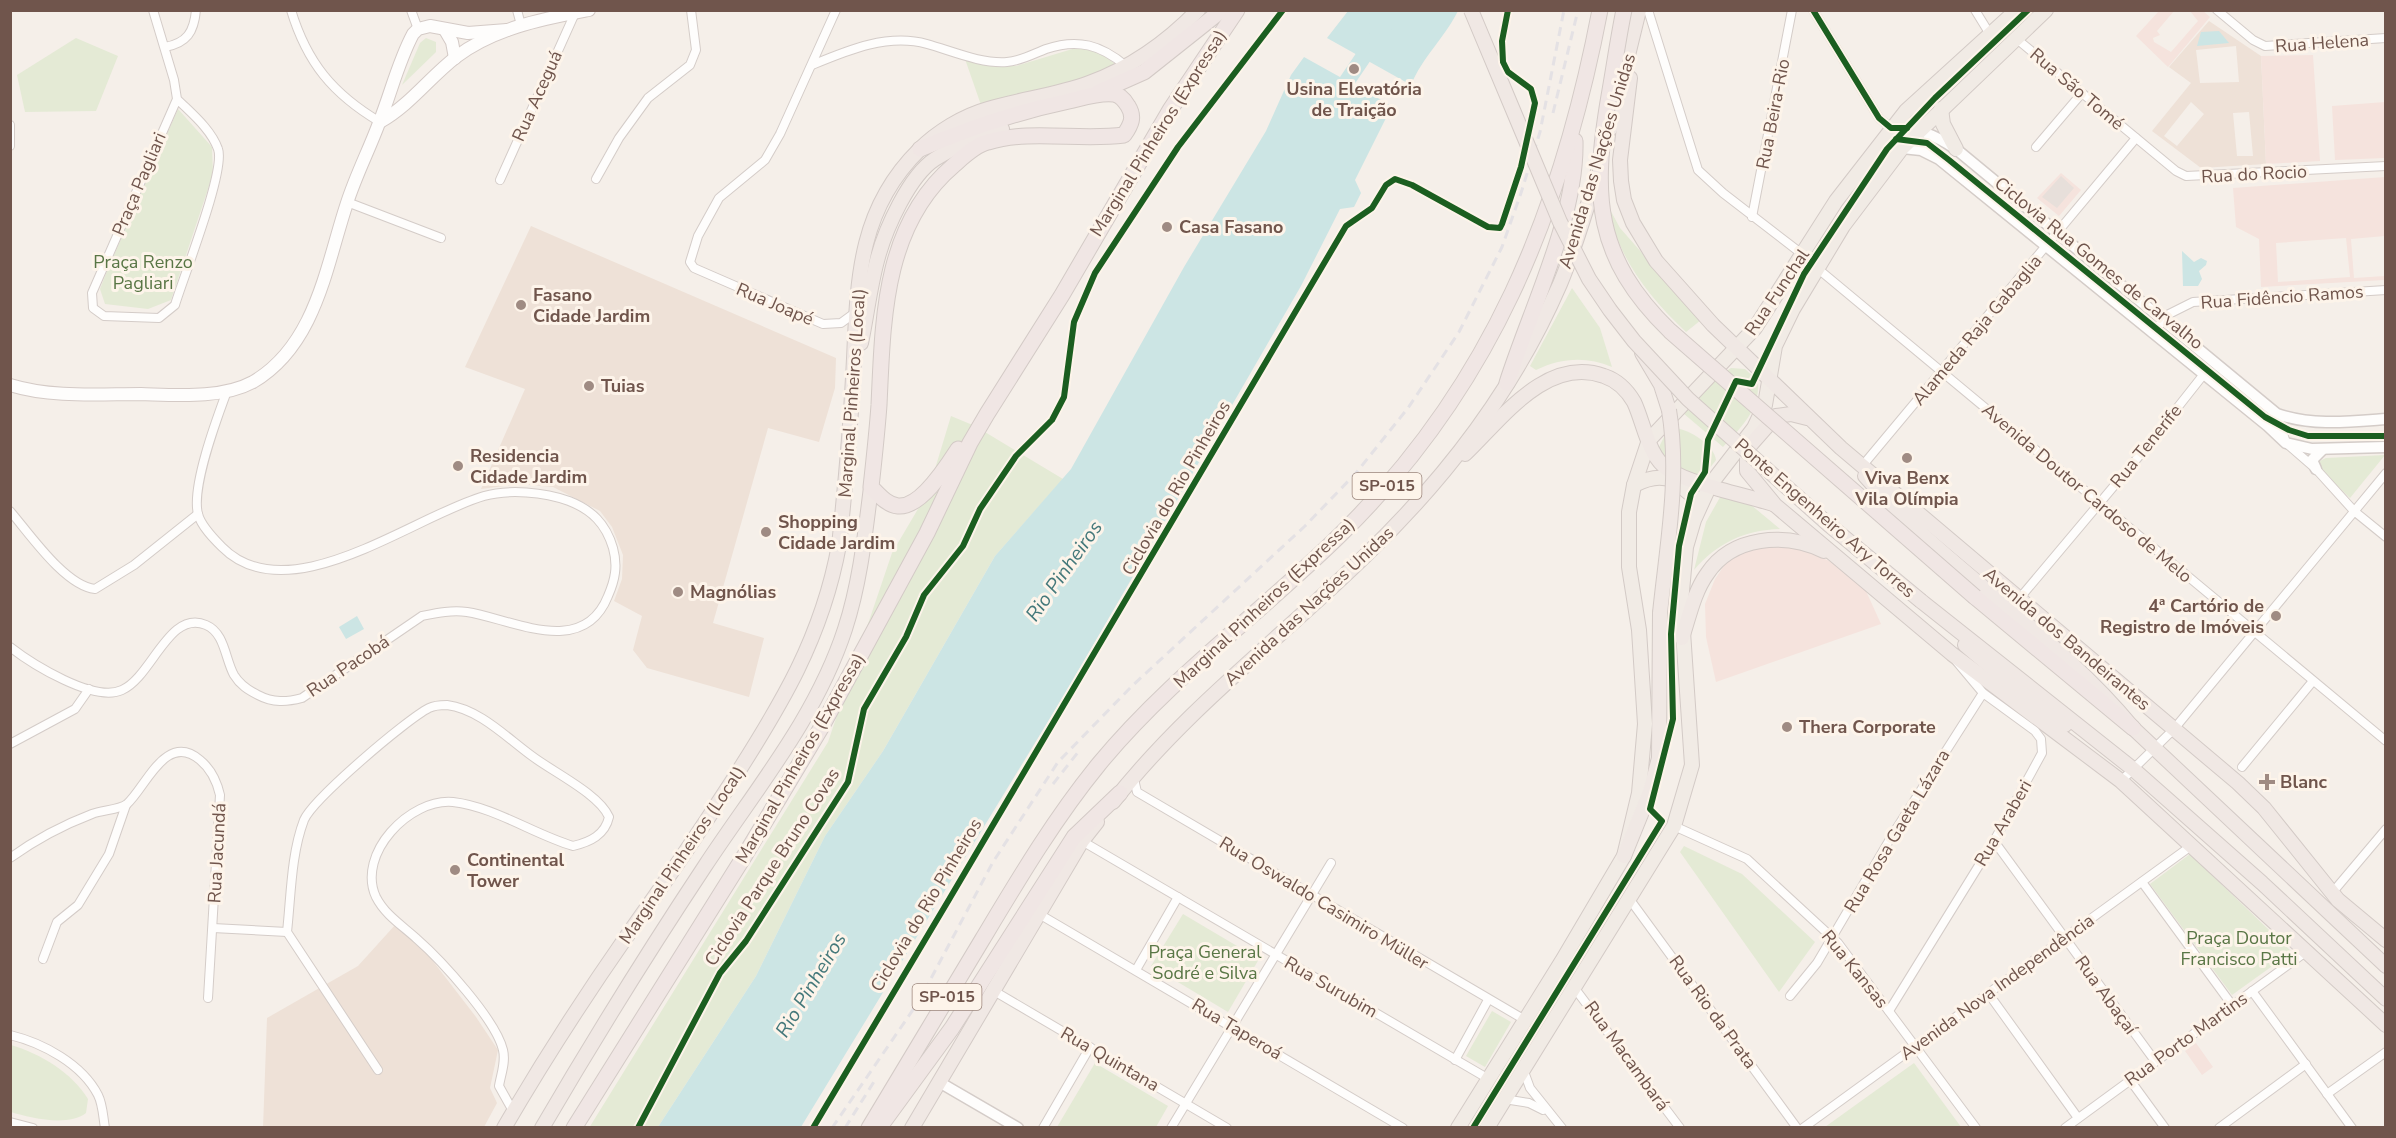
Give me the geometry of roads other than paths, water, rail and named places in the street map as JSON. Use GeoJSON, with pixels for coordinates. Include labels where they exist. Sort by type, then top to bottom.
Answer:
{"type":"FeatureCollection","features":[{"type":"Feature","properties":{"kind":"highway","name":"Marginal Pinheiros (Local)"},"geometry":{"type":"LineString","coordinates":[[504,1128],[552,1044],[681,861],[767,727],[810,648],[831,586],[839,546],[856,312],[866,244],[874,216],[890,184],[920,149],[956,123],[986,109],[1089,83],[1126,66],[1169,37],[1198,10]]}},
{"type":"Feature","properties":{"kind":"highway"},"geometry":{"type":"LineString","coordinates":[[1091,96],[1144,72],[1222,10]]}},
{"type":"Feature","properties":{"kind":"highway","name":"Marginal Pinheiros (Expressa)"},"geometry":{"type":"LineString","coordinates":[[574,1128],[745,855],[821,728],[927,533],[970,443],[987,414],[1062,294],[1170,110],[1237,10]]}},
{"type":"Feature","properties":{"kind":"highway","name":"Ponte Engenheiro Ary Torres"},"geometry":{"type":"LineString","coordinates":[[1471,10],[1560,222],[1589,279],[1634,341],[1688,399],[1828,524],[1935,613]]}},
{"type":"Feature","properties":{"kind":"highway","name":"Marginal Pinheiros (Expressa)"},"geometry":{"type":"LineString","coordinates":[[869,1128],[1036,851],[1099,764],[1131,727],[1185,674],[1342,534],[1425,440],[1487,346],[1519,282],[1543,223],[1574,125],[1600,10]]}},
{"type":"Feature","properties":{"kind":"highway"},"geometry":{"type":"LineString","coordinates":[[1624,10],[1605,121],[1599,185],[1605,231],[1618,264],[1648,310],[1975,597],[2133,728]]}},
{"type":"Feature","properties":{"kind":"highway","name":"Avenida das Nações Unidas"},"geometry":{"type":"LineString","coordinates":[[912,1128],[1082,841],[1120,793],[1193,713],[1367,555],[1439,478],[1507,383],[1548,307],[1573,250],[1606,141],[1639,10]]}},
{"type":"Feature","properties":{"kind":"highway","name":"Avenida dos Bandeirantes"},"geometry":{"type":"LineString","coordinates":[[1630,52],[1628,97],[1620,160],[1624,200],[1633,223],[1656,261],[1737,348],[1841,448],[2021,602],[2214,761],[2264,808],[2332,893],[2385,940]]}},
{"type":"Feature","properties":{"kind":"highway"},"geometry":{"type":"LineString","coordinates":[[920,149],[992,121],[1091,96],[1115,94],[1123,98],[1132,117],[1131,125],[1124,135],[1100,138],[1029,135],[985,142]]}},
{"type":"Feature","properties":{"kind":"highway"},"geometry":{"type":"LineString","coordinates":[[1507,383],[1539,298],[1567,201],[1575,158],[1574,125]]}},
{"type":"Feature","properties":{"kind":"highway"},"geometry":{"type":"LineString","coordinates":[[542,1128],[591,1043],[692,885],[808,713],[845,630],[860,571],[872,487],[885,300],[892,263],[914,212],[939,177],[1002,129]]}},
{"type":"Feature","properties":{"kind":"highway"},"geometry":{"type":"LineString","coordinates":[[853,374],[869,307],[877,258],[895,212],[918,177],[933,160],[986,133],[1002,129]]}},
{"type":"Feature","properties":{"kind":"highway"},"geometry":{"type":"LineString","coordinates":[[1624,856],[1650,792],[1659,759],[1660,613],[1673,493],[1675,444],[1670,410],[1661,385],[1634,341]]}},
{"type":"Feature","properties":{"kind":"highway"},"geometry":{"type":"LineString","coordinates":[[1439,478],[1529,392],[1567,374],[1596,373],[1610,378],[1624,389],[1632,400],[1660,462],[1669,470],[1775,505]]}},
{"type":"Feature","properties":{"kind":"highway"},"geometry":{"type":"LineString","coordinates":[[872,487],[888,503],[899,506],[912,503],[941,476],[959,447],[987,414]]}},
{"type":"Feature","properties":{"kind":"highway"},"geometry":{"type":"LineString","coordinates":[[1812,422],[1796,414],[1776,416],[1747,449],[1747,471],[1775,505],[1952,654],[2098,761],[2385,1025]]}},
{"type":"Feature","properties":{"kind":"highway","name":"Avenida dos Bandeirantes"},"geometry":{"type":"LineString","coordinates":[[1841,448],[1877,489],[1940,548],[2071,661],[2110,700],[2133,728],[2156,747],[2385,966]]}},
{"type":"Feature","properties":{"kind":"highway"},"geometry":{"type":"LineString","coordinates":[[1682,638],[1706,574],[1717,561],[1738,547],[1760,540],[1799,543],[1820,549],[1846,566]]}},
{"type":"Feature","properties":{"kind":"highway"},"geometry":{"type":"LineString","coordinates":[[1935,613],[1978,658],[2079,735],[2098,761]]}},
{"type":"Feature","properties":{"kind":"highway"},"geometry":{"type":"LineString","coordinates":[[1935,613],[2133,769],[2262,883],[2385,999]]}},
{"type":"Feature","properties":{"kind":"highway"},"geometry":{"type":"LineString","coordinates":[[879,1128],[952,1028],[1074,837],[1120,793]]}},
{"type":"Feature","properties":{"kind":"main road"},"geometry":{"type":"LineString","coordinates":[[380,122],[399,111],[455,58],[507,30],[589,10]]}},
{"type":"Feature","properties":{"kind":"main road","name":"Rua Funchal"},"geometry":{"type":"LineString","coordinates":[[1649,440],[1737,348],[1769,309],[1836,201],[1891,128],[1906,111],[2017,10]]}},
{"type":"Feature","properties":{"kind":"main road"},"geometry":{"type":"LineString","coordinates":[[2018,40],[2012,25],[2022,10]]}},
{"type":"Feature","properties":{"kind":"main road","name":"Rua Funchal"},"geometry":{"type":"LineString","coordinates":[[1487,1128],[1674,826],[1692,765],[1682,638],[1682,574],[1686,546],[1710,485],[1754,428],[1765,405],[1775,346],[1816,268],[1848,218],[1902,148],[1941,109],[2018,40],[2046,10]]}},
{"type":"Feature","properties":{"kind":"main road"},"geometry":{"type":"LineString","coordinates":[[10,385],[62,393],[160,395],[227,391],[251,383],[276,365],[302,333],[315,306],[347,202],[380,122],[408,43],[418,28],[430,26],[481,34],[507,30]]}},
{"type":"Feature","properties":{"kind":"main road"},"geometry":{"type":"LineString","coordinates":[[445,30],[452,42],[455,58]]}},
{"type":"Feature","properties":{"kind":"main road"},"geometry":{"type":"LineString","coordinates":[[386,100],[390,107],[399,111]]}},
{"type":"Feature","properties":{"kind":"main road"},"geometry":{"type":"LineString","coordinates":[[1941,109],[1943,124],[1956,149]]}},
{"type":"Feature","properties":{"kind":"main road"},"geometry":{"type":"LineString","coordinates":[[1458,1128],[1624,856],[1640,793],[1645,756],[1644,674],[1627,537],[1634,485],[1649,440]]}},
{"type":"Feature","properties":{"kind":"main road"},"geometry":{"type":"LineString","coordinates":[[1634,485],[1645,479],[1669,478],[1680,483],[1701,503]]}},
{"type":"Feature","properties":{"kind":"street","name":"Praça Pagliari"},"geometry":{"type":"LineString","coordinates":[[153,10],[165,47],[177,99],[211,136],[219,150],[220,158],[214,187],[175,305],[159,318],[104,316],[93,308],[92,293],[177,99]]}},
{"type":"Feature","properties":{"kind":"street"},"geometry":{"type":"LineString","coordinates":[[165,47],[186,40],[191,33],[196,10]]}},
{"type":"Feature","properties":{"kind":"street"},"geometry":{"type":"LineString","coordinates":[[291,10],[297,30],[316,68],[325,80],[340,94],[380,122]]}},
{"type":"Feature","properties":{"kind":"street"},"geometry":{"type":"LineString","coordinates":[[411,10],[418,28]]}},
{"type":"Feature","properties":{"kind":"street"},"geometry":{"type":"LineString","coordinates":[[518,10],[521,25]]}},
{"type":"Feature","properties":{"kind":"street"},"geometry":{"type":"LineString","coordinates":[[596,178],[619,138],[642,105],[690,65],[696,50],[691,10]]}},
{"type":"Feature","properties":{"kind":"street"},"geometry":{"type":"LineString","coordinates":[[812,65],[836,10]]}},
{"type":"Feature","properties":{"kind":"street"},"geometry":{"type":"LineString","coordinates":[[1648,10],[1698,170],[1705,179],[1752,217],[1802,254]]}},
{"type":"Feature","properties":{"kind":"street","name":"Rua Beira-Rio"},"geometry":{"type":"LineString","coordinates":[[1752,217],[1792,10]]}},
{"type":"Feature","properties":{"kind":"street"},"geometry":{"type":"LineString","coordinates":[[1813,10],[1879,118],[1891,128],[1907,128],[1933,135],[1956,149],[2277,414],[2301,422],[2385,419]]}},
{"type":"Feature","properties":{"kind":"street"},"geometry":{"type":"LineString","coordinates":[[1975,10],[1991,36]]}},
{"type":"Feature","properties":{"kind":"street","name":"Rua Helena"},"geometry":{"type":"LineString","coordinates":[[2217,10],[2260,45],[2276,47],[2385,38]]}},
{"type":"Feature","properties":{"kind":"street","name":"Rua Aceguá"},"geometry":{"type":"LineString","coordinates":[[500,180],[575,13]]}},
{"type":"Feature","properties":{"kind":"street"},"geometry":{"type":"LineString","coordinates":[[812,65],[857,48],[885,41],[903,40],[988,60],[1007,62],[1063,45],[1079,43],[1104,49],[1126,66]]}},
{"type":"Feature","properties":{"kind":"street","name":"Rua São Tomé"},"geometry":{"type":"LineString","coordinates":[[2018,40],[2136,138]]}},
{"type":"Feature","properties":{"kind":"street","name":"Rua Joapé"},"geometry":{"type":"LineString","coordinates":[[812,65],[780,134],[765,160],[719,198],[708,215],[690,262],[694,268],[823,324],[841,323],[856,312]]}},
{"type":"Feature","properties":{"kind":"street"},"geometry":{"type":"LineString","coordinates":[[2036,147],[2082,93]]}},
{"type":"Feature","properties":{"kind":"street"},"geometry":{"type":"LineString","coordinates":[[10,125],[10,146]]}},
{"type":"Feature","properties":{"kind":"street","name":"Rua do Rocio"},"geometry":{"type":"LineString","coordinates":[[2136,138],[2176,171],[2192,178],[2385,166]]}},
{"type":"Feature","properties":{"kind":"street","name":"Alameda Raja Gabaglia"},"geometry":{"type":"LineString","coordinates":[[1863,465],[2136,138]]}},
{"type":"Feature","properties":{"kind":"street"},"geometry":{"type":"LineString","coordinates":[[1902,148],[1922,150],[1939,159],[2286,443],[2316,469],[2354,511],[2385,537]]}},
{"type":"Feature","properties":{"kind":"street"},"geometry":{"type":"LineString","coordinates":[[347,202],[441,238]]}},
{"type":"Feature","properties":{"kind":"street","name":"Avenida Doutor Cardoso de Melo"},"geometry":{"type":"LineString","coordinates":[[1816,268],[2385,741]]}},
{"type":"Feature","properties":{"kind":"street","name":"Rua Fidêncio Ramos"},"geometry":{"type":"LineString","coordinates":[[2152,333],[2163,320],[2193,302],[2385,290]]}},
{"type":"Feature","properties":{"kind":"street","name":"Rua Tenerife"},"geometry":{"type":"LineString","coordinates":[[2021,602],[2024,592],[2100,503],[2204,374]]}},
{"type":"Feature","properties":{"kind":"street"},"geometry":{"type":"LineString","coordinates":[[10,511],[65,572],[80,585],[95,589],[134,564],[198,514],[200,485],[209,440],[227,391]]}},
{"type":"Feature","properties":{"kind":"street"},"geometry":{"type":"LineString","coordinates":[[2277,414],[2286,443]]}},
{"type":"Feature","properties":{"kind":"street"},"geometry":{"type":"LineString","coordinates":[[2286,443],[2322,450],[2385,447]]}},
{"type":"Feature","properties":{"kind":"street"},"geometry":{"type":"LineString","coordinates":[[2316,469],[2312,460],[2322,450]]}},
{"type":"Feature","properties":{"kind":"street"},"geometry":{"type":"LineString","coordinates":[[2121,781],[2174,729],[2385,473]]}},
{"type":"Feature","properties":{"kind":"street","name":"Rua Pacobá"},"geometry":{"type":"LineString","coordinates":[[10,646],[26,660],[89,689],[111,693],[128,686],[151,663],[173,631],[183,624],[205,624],[215,631],[234,675],[244,687],[265,699],[279,702],[302,698],[422,616],[464,611],[540,631],[556,632],[576,628],[592,619],[605,604],[616,578],[616,557],[608,531],[594,514],[557,497],[529,493],[485,496],[428,518],[348,556],[313,567],[288,570],[259,567],[241,561],[210,534],[198,514]]}},
{"type":"Feature","properties":{"kind":"street","name":"Rua Araberi"},"geometry":{"type":"LineString","coordinates":[[1889,1011],[1994,840],[2042,753],[2043,745],[2035,731],[1983,693],[1961,669],[1952,654]]}},
{"type":"Feature","properties":{"kind":"street"},"geometry":{"type":"LineString","coordinates":[[2242,767],[2313,681]]}},
{"type":"Feature","properties":{"kind":"street"},"geometry":{"type":"LineString","coordinates":[[10,744],[75,709],[89,689]]}},
{"type":"Feature","properties":{"kind":"street","name":"Rua Rosa Gaeta Lázara"},"geometry":{"type":"LineString","coordinates":[[1790,996],[1817,963],[1833,938],[1893,834],[1983,693]]}},
{"type":"Feature","properties":{"kind":"street"},"geometry":{"type":"LineString","coordinates":[[378,1070],[287,932],[298,837],[305,817],[321,799],[397,731],[437,705],[459,708],[489,723],[558,775],[602,804],[609,817],[607,826],[600,833],[587,843],[573,846],[487,812],[450,802],[416,813],[396,825],[382,842],[375,860],[375,895],[385,911],[439,958],[498,1036],[504,1063],[500,1086],[513,1111]]}},
{"type":"Feature","properties":{"kind":"street","name":"Rua Jacundá"},"geometry":{"type":"LineString","coordinates":[[43,958],[57,922],[78,904],[109,854],[126,805],[158,764],[178,752],[197,757],[213,776],[220,795],[207,998]]}},
{"type":"Feature","properties":{"kind":"street","name":"Rua Oswaldo Casimiro Müller"},"geometry":{"type":"LineString","coordinates":[[1134,777],[1137,792],[1525,1020]]}},
{"type":"Feature","properties":{"kind":"street"},"geometry":{"type":"LineString","coordinates":[[10,858],[73,822],[126,805]]}},
{"type":"Feature","properties":{"kind":"street","name":"Rua Kansas"},"geometry":{"type":"LineString","coordinates":[[1674,826],[1747,859],[1833,938],[1976,1128]]}},
{"type":"Feature","properties":{"kind":"street"},"geometry":{"type":"LineString","coordinates":[[2332,893],[2385,829]]}},
{"type":"Feature","properties":{"kind":"street","name":"Rua Abaçaí"},"geometry":{"type":"LineString","coordinates":[[1994,840],[2155,1062]]}},
{"type":"Feature","properties":{"kind":"street","name":"Rua Surubim"},"geometry":{"type":"LineString","coordinates":[[1082,841],[1487,1078]]}},
{"type":"Feature","properties":{"kind":"street","name":"Avenida Nova Independência"},"geometry":{"type":"LineString","coordinates":[[1803,1128],[2191,846]]}},
{"type":"Feature","properties":{"kind":"street"},"geometry":{"type":"LineString","coordinates":[[1171,1128],[1331,863]]}},
{"type":"Feature","properties":{"kind":"street"},"geometry":{"type":"LineString","coordinates":[[2142,882],[2232,1005]]}},
{"type":"Feature","properties":{"kind":"street"},"geometry":{"type":"LineString","coordinates":[[1137,970],[1178,897]]}},
{"type":"Feature","properties":{"kind":"street","name":"Rua Rio da Prata"},"geometry":{"type":"LineString","coordinates":[[1628,897],[1797,1128]]}},
{"type":"Feature","properties":{"kind":"street","name":"Rua Taperoá"},"geometry":{"type":"LineString","coordinates":[[1039,914],[1403,1128]]}},
{"type":"Feature","properties":{"kind":"street"},"geometry":{"type":"LineString","coordinates":[[213,928],[287,932]]}},
{"type":"Feature","properties":{"kind":"street","name":"Rua Porto Martins"},"geometry":{"type":"LineString","coordinates":[[2065,1128],[2307,951]]}},
{"type":"Feature","properties":{"kind":"street","name":"Rua Macambará"},"geometry":{"type":"LineString","coordinates":[[1573,986],[1680,1128]]}},
{"type":"Feature","properties":{"kind":"street","name":"Rua Quintana"},"geometry":{"type":"LineString","coordinates":[[994,991],[1227,1128]]}},
{"type":"Feature","properties":{"kind":"street"},"geometry":{"type":"LineString","coordinates":[[2252,991],[2348,1126]]}},
{"type":"Feature","properties":{"kind":"street"},"geometry":{"type":"LineString","coordinates":[[1988,993],[2078,1118]]}},
{"type":"Feature","properties":{"kind":"street"},"geometry":{"type":"LineString","coordinates":[[1455,1060],[1488,1000]]}},
{"type":"Feature","properties":{"kind":"street"},"geometry":{"type":"LineString","coordinates":[[10,1035],[54,1052],[80,1072],[98,1095],[104,1128]]}},
{"type":"Feature","properties":{"kind":"street"},"geometry":{"type":"LineString","coordinates":[[1043,1128],[1090,1047]]}},
{"type":"Feature","properties":{"kind":"street"},"geometry":{"type":"LineString","coordinates":[[2327,1094],[2385,1052]]}},
{"type":"Feature","properties":{"kind":"street"},"geometry":{"type":"LineString","coordinates":[[2219,1128],[2306,1064]]}},
{"type":"Feature","properties":{"kind":"street"},"geometry":{"type":"LineString","coordinates":[[1523,1068],[1530,1088],[1562,1128]]}},
{"type":"Feature","properties":{"kind":"street"},"geometry":{"type":"LineString","coordinates":[[2130,1080],[2165,1128]]}},
{"type":"Feature","properties":{"kind":"street"},"geometry":{"type":"LineString","coordinates":[[939,1082],[1018,1128]]}},
{"type":"Feature","properties":{"kind":"street"},"geometry":{"type":"LineString","coordinates":[[1504,1099],[1529,1103],[1551,1116]]}},
{"type":"Feature","properties":{"kind":"street"},"geometry":{"type":"LineString","coordinates":[[10,1122],[33,1128]]}},
{"type":"Feature","properties":{"kind":"water"},"geometry":{"type":"Polygon","coordinates":[[[1348,11],[1458,11],[1411,85],[1327,38],[1348,11]]]}},
{"type":"Feature","properties":{"kind":"water"},"geometry":{"type":"Polygon","coordinates":[[[2219,31],[2229,43],[2197,46],[2201,32],[2219,31]]]}},
{"type":"Feature","properties":{"kind":"water"},"geometry":{"type":"Polygon","coordinates":[[[1304,57],[1392,106],[1355,180],[1361,193],[1354,207],[1340,209],[1301,286],[1066,692],[801,1127],[658,1127],[756,976],[825,836],[883,751],[995,556],[1071,469],[1184,267],[1266,131],[1291,75],[1304,57]]]}},
{"type":"Feature","properties":{"kind":"water"},"geometry":{"type":"Polygon","coordinates":[[[2182,251],[2194,262],[2201,258],[2207,261],[2199,271],[2202,279],[2198,286],[2183,286],[2182,251]]]}},
{"type":"Feature","properties":{"kind":"water"},"geometry":{"type":"Polygon","coordinates":[[[357,616],[364,629],[346,639],[339,627],[357,616]]]}},
{"type":"Feature","properties":{"kind":"waterway","name":"Rio Pinheiros"},"geometry":{"type":"LineString","coordinates":[[1338,102],[1347,81],[1395,10]]}},
{"type":"Feature","properties":{"kind":"railway"},"geometry":{"type":"LineString","coordinates":[[832,1128],[919,1001],[993,862],[1058,762],[1132,686],[1305,526],[1356,473],[1408,408],[1459,332],[1502,247],[1521,193],[1540,132],[1564,10]]}},
{"type":"Feature","properties":{"kind":"railway"},"geometry":{"type":"LineString","coordinates":[[1553,113],[1578,10]]}},
{"type":"Feature","properties":{"kind":"railway"},"geometry":{"type":"LineString","coordinates":[[1053,784],[1079,751]]}},
{"type":"Feature","properties":{"kind":"railway"},"geometry":{"type":"LineString","coordinates":[[845,1128],[875,1080]]}},
{"type":"Feature","properties":{"kind":"place","name":"Usina Elevatória de Traição"},"geometry":{"type":"Point","coordinates":[1354,69]}},
{"type":"Feature","properties":{"kind":"place","name":"Casa Fasano"},"geometry":{"type":"Point","coordinates":[1167,227]}},
{"type":"Feature","properties":{"kind":"place","name":"Fasano Cidade Jardim"},"geometry":{"type":"Point","coordinates":[521,305]}},
{"type":"Feature","properties":{"kind":"place","name":"Tuias"},"geometry":{"type":"Point","coordinates":[589,386]}},
{"type":"Feature","properties":{"kind":"place","name":"Viva Benx Vila Olímpia"},"geometry":{"type":"Point","coordinates":[1907,458]}},
{"type":"Feature","properties":{"kind":"place","name":"Residencia Cidade Jardim"},"geometry":{"type":"Point","coordinates":[458,466]}},
{"type":"Feature","properties":{"kind":"place","name":"Shopping Cidade Jardim"},"geometry":{"type":"Point","coordinates":[766,532]}},
{"type":"Feature","properties":{"kind":"place","name":"Magnólias"},"geometry":{"type":"Point","coordinates":[678,592]}},
{"type":"Feature","properties":{"kind":"place","name":"4ª Cartório de Registro de Imóveis"},"geometry":{"type":"Point","coordinates":[2276,616]}},
{"type":"Feature","properties":{"kind":"place","name":"Thera Corporate"},"geometry":{"type":"Point","coordinates":[1787,727]}},
{"type":"Feature","properties":{"kind":"place","name":"Blanc"},"geometry":{"type":"Point","coordinates":[2267,782]}},
{"type":"Feature","properties":{"kind":"place","name":"Continental Tower"},"geometry":{"type":"Point","coordinates":[455,870]}},
{"type":"Feature","properties":{"kind":"park label","name":"Praça Renzo Pagliari"},"geometry":{"type":"Point","coordinates":[143,272]}},
{"type":"Feature","properties":{"kind":"park label","name":"Praça Doutor Francisco Patti"},"geometry":{"type":"Point","coordinates":[2239,948]}},
{"type":"Feature","properties":{"kind":"park label","name":"Praça General Sodré e Silva"},"geometry":{"type":"Point","coordinates":[1205,962]}}]}
